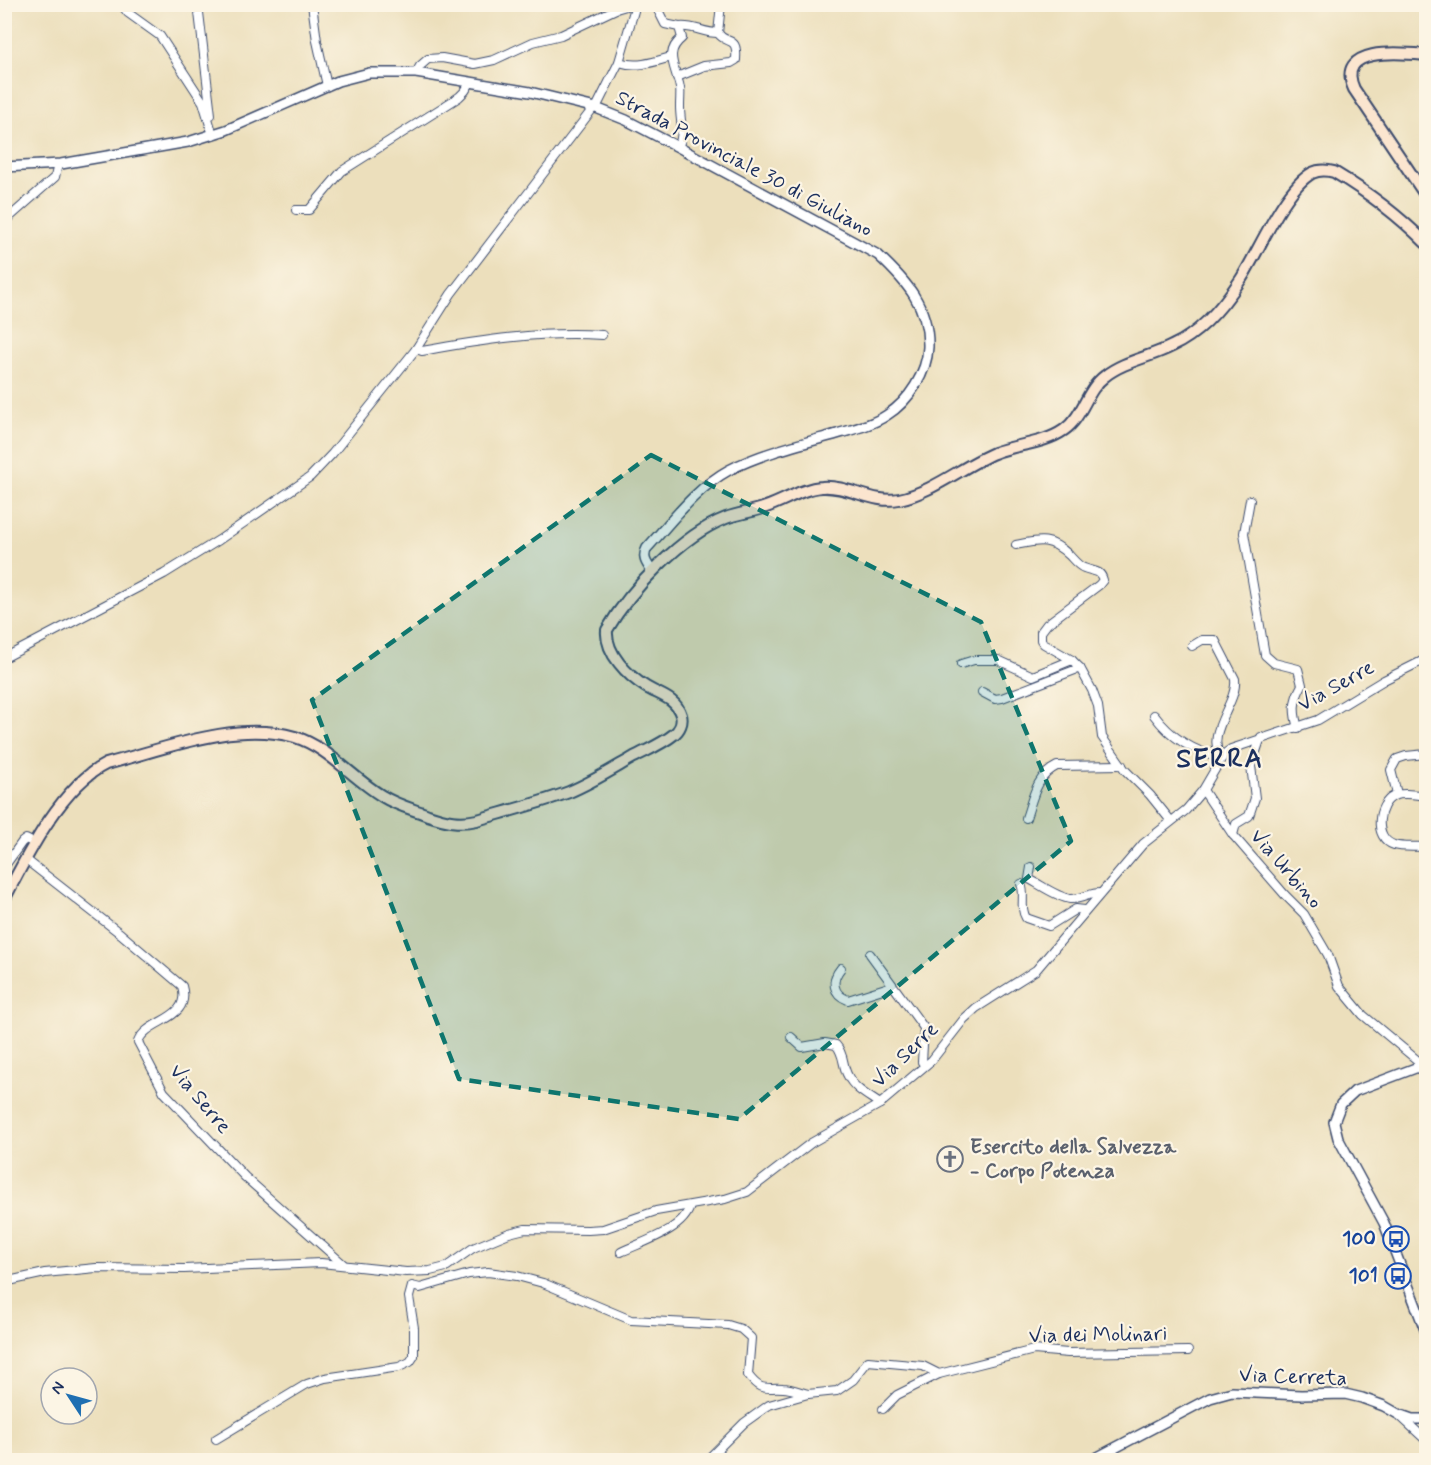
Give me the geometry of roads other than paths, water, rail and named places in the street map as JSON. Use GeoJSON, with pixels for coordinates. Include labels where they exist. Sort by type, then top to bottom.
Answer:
{"type":"FeatureCollection","features":[{"type":"Feature","properties":{"kind":"main road"},"geometry":{"type":"LineString","coordinates":[[1426,55],[1401,52],[1363,57],[1354,65],[1350,77],[1354,89],[1426,196]]}},
{"type":"Feature","properties":{"kind":"main road"},"geometry":{"type":"LineString","coordinates":[[4,900],[34,843],[56,812],[92,771],[106,764],[221,734],[238,731],[274,732],[311,743],[381,796],[403,806],[454,822],[466,823],[570,791],[674,735],[681,724],[682,717],[679,709],[671,699],[647,688],[616,658],[606,640],[607,630],[652,571],[711,525],[764,508],[809,489],[827,487],[885,499],[902,498],[995,453],[1059,433],[1072,423],[1092,389],[1105,375],[1174,346],[1193,333],[1212,315],[1242,278],[1291,195],[1317,171],[1334,172],[1374,196],[1426,243]]}},
{"type":"Feature","properties":{"kind":"street"},"geometry":{"type":"LineString","coordinates":[[121,4],[128,13],[160,36],[203,102],[213,135]]}},
{"type":"Feature","properties":{"kind":"street"},"geometry":{"type":"LineString","coordinates":[[198,4],[213,135]]}},
{"type":"Feature","properties":{"kind":"street"},"geometry":{"type":"LineString","coordinates":[[312,4],[327,86]]}},
{"type":"Feature","properties":{"kind":"street"},"geometry":{"type":"LineString","coordinates":[[4,658],[164,574],[219,540],[296,489],[332,454],[416,349],[451,294],[595,108],[619,62],[634,4]]}},
{"type":"Feature","properties":{"kind":"street"},"geometry":{"type":"LineString","coordinates":[[416,74],[420,66],[428,59],[442,58],[475,64],[494,60],[511,54],[532,42],[561,35],[616,9],[634,4]]}},
{"type":"Feature","properties":{"kind":"street"},"geometry":{"type":"LineString","coordinates":[[655,4],[665,24],[688,26],[705,33],[718,33]]}},
{"type":"Feature","properties":{"kind":"street"},"geometry":{"type":"LineString","coordinates":[[678,77],[704,66],[731,63],[736,60],[735,43],[723,39],[718,33],[720,4]]}},
{"type":"Feature","properties":{"kind":"street"},"geometry":{"type":"LineString","coordinates":[[678,147],[682,131],[680,107],[682,92],[671,57],[675,44],[682,38],[679,27]]}},
{"type":"Feature","properties":{"kind":"street"},"geometry":{"type":"LineString","coordinates":[[619,62],[633,65],[648,64],[671,57]]}},
{"type":"Feature","properties":{"kind":"street","name":"Strada Provinciale 30 di Giuliano"},"geometry":{"type":"LineString","coordinates":[[4,167],[58,164],[161,148],[213,135],[327,86],[369,73],[416,74],[530,92],[595,108],[626,120],[878,255],[898,274],[919,302],[925,318],[928,335],[927,354],[923,369],[905,400],[888,415],[869,424],[755,459],[728,471],[708,485],[646,548],[645,562],[652,571]]}},
{"type":"Feature","properties":{"kind":"street"},"geometry":{"type":"LineString","coordinates":[[296,210],[309,210],[342,171],[459,97],[470,83]]}},
{"type":"Feature","properties":{"kind":"street"},"geometry":{"type":"LineString","coordinates":[[4,222],[55,177],[58,164]]}},
{"type":"Feature","properties":{"kind":"street"},"geometry":{"type":"LineString","coordinates":[[416,349],[422,351],[533,334],[602,335]]}},
{"type":"Feature","properties":{"kind":"street"},"geometry":{"type":"LineString","coordinates":[[1250,500],[1244,533],[1265,655],[1274,663],[1298,669],[1302,685],[1295,697],[1293,711],[1298,728]]}},
{"type":"Feature","properties":{"kind":"street"},"geometry":{"type":"LineString","coordinates":[[1016,545],[1050,542],[1059,546],[1084,568],[1094,570],[1101,575],[1103,580],[1099,585],[1047,624],[1040,637],[1044,644],[1072,660],[1080,668],[1095,698],[1102,737],[1122,765],[1171,821]]}},
{"type":"Feature","properties":{"kind":"street"},"geometry":{"type":"LineString","coordinates":[[1192,646],[1202,640],[1215,640],[1235,679],[1234,696],[1220,724],[1217,736],[1218,752],[1222,758]]}},
{"type":"Feature","properties":{"kind":"street","name":"Via Serre"},"geometry":{"type":"LineString","coordinates":[[4,1282],[45,1273],[96,1268],[184,1269],[321,1263],[406,1272],[430,1271],[446,1267],[473,1248],[525,1229],[603,1229],[656,1211],[732,1198],[747,1192],[811,1143],[880,1104],[925,1065],[975,1008],[1036,970],[1143,844],[1185,810],[1203,790],[1222,758],[1231,749],[1261,737],[1298,728],[1318,720],[1384,680],[1426,659]]}},
{"type":"Feature","properties":{"kind":"street"},"geometry":{"type":"LineString","coordinates":[[961,664],[974,660],[998,660],[1033,676],[1072,660]]}},
{"type":"Feature","properties":{"kind":"street"},"geometry":{"type":"LineString","coordinates":[[982,692],[995,699],[1002,698],[1080,668]]}},
{"type":"Feature","properties":{"kind":"street"},"geometry":{"type":"LineString","coordinates":[[1154,715],[1170,733],[1187,745],[1222,758]]}},
{"type":"Feature","properties":{"kind":"street","name":"Via Urbino"},"geometry":{"type":"LineString","coordinates":[[1261,737],[1251,766],[1256,798],[1249,816],[1236,824],[1233,835],[1304,914],[1328,955],[1340,986],[1363,1015],[1425,1064]]}},
{"type":"Feature","properties":{"kind":"street"},"geometry":{"type":"LineString","coordinates":[[1397,794],[1391,770],[1397,759],[1426,754]]}},
{"type":"Feature","properties":{"kind":"street"},"geometry":{"type":"LineString","coordinates":[[1026,818],[1038,783],[1051,768],[1122,765]]}},
{"type":"Feature","properties":{"kind":"street"},"geometry":{"type":"LineString","coordinates":[[1203,790],[1233,835]]}},
{"type":"Feature","properties":{"kind":"street"},"geometry":{"type":"LineString","coordinates":[[1426,796],[1397,794],[1387,800],[1381,812],[1379,826],[1382,835],[1393,845],[1426,847]]}},
{"type":"Feature","properties":{"kind":"street"},"geometry":{"type":"LineString","coordinates":[[4,867],[22,842],[26,839],[34,843]]}},
{"type":"Feature","properties":{"kind":"street","name":"Via Serre"},"geometry":{"type":"LineString","coordinates":[[25,859],[122,934],[182,986],[183,1004],[171,1016],[141,1035],[138,1042],[164,1092],[245,1177],[343,1264]]}},
{"type":"Feature","properties":{"kind":"street"},"geometry":{"type":"LineString","coordinates":[[1031,867],[1029,879],[1070,899],[1100,893]]}},
{"type":"Feature","properties":{"kind":"street"},"geometry":{"type":"LineString","coordinates":[[1021,884],[1023,888],[1022,908],[1026,918],[1049,926],[1076,909],[1085,910]]}},
{"type":"Feature","properties":{"kind":"street"},"geometry":{"type":"LineString","coordinates":[[870,954],[924,1028],[922,1062],[925,1065]]}},
{"type":"Feature","properties":{"kind":"street"},"geometry":{"type":"LineString","coordinates":[[841,968],[835,975],[834,983],[837,993],[845,999],[892,986]]}},
{"type":"Feature","properties":{"kind":"street"},"geometry":{"type":"LineString","coordinates":[[790,1037],[802,1047],[825,1042],[836,1046],[843,1055],[845,1070],[853,1084],[880,1104]]}},
{"type":"Feature","properties":{"kind":"street"},"geometry":{"type":"LineString","coordinates":[[1425,1064],[1355,1091],[1341,1104],[1334,1122],[1338,1138],[1384,1223],[1426,1332]]}},
{"type":"Feature","properties":{"kind":"street"},"geometry":{"type":"LineString","coordinates":[[621,1252],[678,1225],[688,1213],[690,1206]]}},
{"type":"Feature","properties":{"kind":"street"},"geometry":{"type":"LineString","coordinates":[[216,1439],[306,1384],[325,1378],[399,1367],[410,1362],[414,1356],[414,1328],[409,1297],[412,1287],[406,1272]]}},
{"type":"Feature","properties":{"kind":"street"},"geometry":{"type":"LineString","coordinates":[[412,1287],[420,1288],[479,1273],[517,1275],[543,1283],[631,1320],[728,1325],[741,1329],[751,1338],[748,1375],[755,1384],[764,1389],[784,1388],[808,1394]]}},
{"type":"Feature","properties":{"kind":"street","name":"Via dei Molinari"},"geometry":{"type":"LineString","coordinates":[[883,1409],[897,1395],[939,1374],[1034,1350],[1068,1353],[1188,1351]]}},
{"type":"Feature","properties":{"kind":"street"},"geometry":{"type":"LineString","coordinates":[[707,1461],[744,1423],[768,1405],[808,1394],[837,1391],[846,1386],[868,1361],[923,1366],[939,1374]]}},
{"type":"Feature","properties":{"kind":"street","name":"Via Cerreta"},"geometry":{"type":"LineString","coordinates":[[1092,1461],[1210,1398],[1232,1392],[1345,1394],[1384,1406],[1412,1419],[1426,1419]]}},
{"type":"Feature","properties":{"kind":"street"},"geometry":{"type":"LineString","coordinates":[[1398,1414],[1426,1440]]}},
{"type":"Feature","properties":{"kind":"place","name":"Esercito della Salvezza - Corpo Potenza"},"geometry":{"type":"Point","coordinates":[950,1159]}},
{"type":"Feature","properties":{"kind":"place","name":"100"},"geometry":{"type":"Point","coordinates":[1396,1239]}},
{"type":"Feature","properties":{"kind":"place","name":"101"},"geometry":{"type":"Point","coordinates":[1398,1276]}},
{"type":"Feature","properties":{"kind":"district","name":"SERRA"},"geometry":{"type":"Point","coordinates":[1220,759]}}]}
